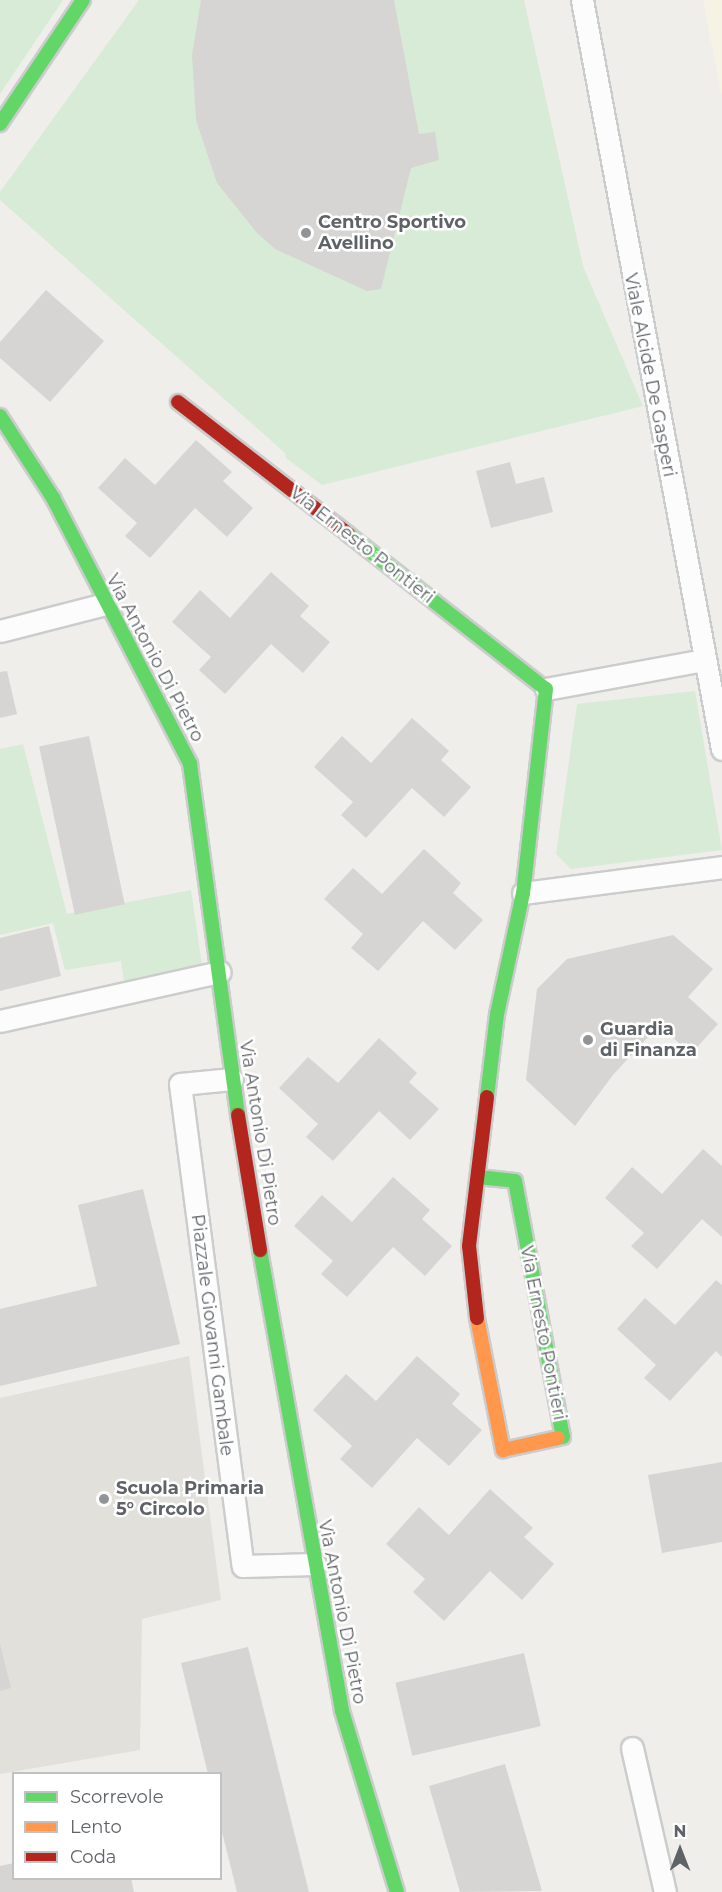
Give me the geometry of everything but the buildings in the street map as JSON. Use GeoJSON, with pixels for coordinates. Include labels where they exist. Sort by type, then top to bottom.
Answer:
{"type":"FeatureCollection","features":[{"type":"Feature","properties":{"kind":"street"},"geometry":{"type":"LineString","coordinates":[[0,124],[83,0]]}},
{"type":"Feature","properties":{"kind":"street","name":"Viale Alcide De Gasperi"},"geometry":{"type":"LineString","coordinates":[[582,0],[722,749]]}},
{"type":"Feature","properties":{"kind":"street","name":"Via Ernesto Pontieri"},"geometry":{"type":"LineString","coordinates":[[178,402],[546,689],[523,893],[497,1014],[478,1177],[470,1246],[473,1296],[503,1450],[564,1437],[515,1181],[478,1177]]}},
{"type":"Feature","properties":{"kind":"street","name":"Via Antonio Di Pietro"},"geometry":{"type":"LineString","coordinates":[[0,416],[53,498],[105,604],[190,764],[220,972],[232,1079],[315,1564],[342,1711],[397,1892]]}},
{"type":"Feature","properties":{"kind":"street"},"geometry":{"type":"LineString","coordinates":[[0,631],[105,604]]}},
{"type":"Feature","properties":{"kind":"street"},"geometry":{"type":"LineString","coordinates":[[546,689],[704,660]]}},
{"type":"Feature","properties":{"kind":"street"},"geometry":{"type":"LineString","coordinates":[[523,893],[722,867]]}},
{"type":"Feature","properties":{"kind":"street"},"geometry":{"type":"LineString","coordinates":[[0,1021],[220,972]]}},
{"type":"Feature","properties":{"kind":"street","name":"Piazzale Giovanni Gambale"},"geometry":{"type":"LineString","coordinates":[[232,1079],[180,1084],[243,1566],[315,1564]]}},
{"type":"Feature","properties":{"kind":"street"},"geometry":{"type":"LineString","coordinates":[[632,1748],[665,1892]]}},
{"type":"Feature","properties":{"kind":"shaded area"},"geometry":{"type":"Polygon","coordinates":[[[703,0],[722,0],[722,96],[703,0]]]}},
{"type":"Feature","properties":{"kind":"shaded area","name":"Scuola Primaria 5° Circolo"},"geometry":{"type":"Polygon","coordinates":[[[189,1356],[221,1600],[142,1619],[140,1750],[0,1774],[0,1398],[189,1356]]]}},
{"type":"Feature","properties":{"kind":"green space"},"geometry":{"type":"Polygon","coordinates":[[[0,0],[63,0],[0,94],[0,0]]]}},
{"type":"Feature","properties":{"kind":"green space","name":"Centro Sportivo Avellino"},"geometry":{"type":"Polygon","coordinates":[[[139,0],[524,0],[583,266],[643,406],[322,485],[286,458],[285,453],[0,200],[0,192],[139,0]]]}},
{"type":"Feature","properties":{"kind":"green space"},"geometry":{"type":"Polygon","coordinates":[[[695,691],[722,850],[571,869],[556,854],[577,704],[695,691]]]}},
{"type":"Feature","properties":{"kind":"green space"},"geometry":{"type":"Polygon","coordinates":[[[23,744],[67,914],[191,890],[202,965],[124,982],[121,961],[65,970],[53,923],[0,935],[0,749],[23,744]]]}},
{"type":"Feature","properties":{"kind":"traffic: fast"},"geometry":{"type":"LineString","coordinates":[[0,124],[83,0]]}},
{"type":"Feature","properties":{"kind":"traffic: fast"},"geometry":{"type":"LineString","coordinates":[[0,416],[53,498],[190,764],[238,1115]]}},
{"type":"Feature","properties":{"kind":"traffic: fast"},"geometry":{"type":"LineString","coordinates":[[348,534],[546,689],[523,893],[497,1014],[487,1097]]}},
{"type":"Feature","properties":{"kind":"traffic: fast"},"geometry":{"type":"LineString","coordinates":[[478,1177],[515,1181],[563,1437],[558,1438]]}},
{"type":"Feature","properties":{"kind":"traffic: fast"},"geometry":{"type":"LineString","coordinates":[[260,1250],[342,1711],[397,1892]]}},
{"type":"Feature","properties":{"kind":"traffic: slow"},"geometry":{"type":"LineString","coordinates":[[477,1318],[503,1450],[558,1438]]}},
{"type":"Feature","properties":{"kind":"traffic: jam"},"geometry":{"type":"LineString","coordinates":[[178,402],[348,534]]}},
{"type":"Feature","properties":{"kind":"traffic: jam"},"geometry":{"type":"LineString","coordinates":[[477,1318],[469,1246],[487,1097]]}},
{"type":"Feature","properties":{"kind":"traffic: jam"},"geometry":{"type":"LineString","coordinates":[[238,1115],[260,1250]]}},
{"type":"Feature","properties":{"kind":"place","name":"Centro Sportivo Avellino"},"geometry":{"type":"Point","coordinates":[306,233]}},
{"type":"Feature","properties":{"kind":"place","name":"Guardia di Finanza"},"geometry":{"type":"Point","coordinates":[588,1040]}},
{"type":"Feature","properties":{"kind":"place","name":"Scuola Primaria 5° Circolo"},"geometry":{"type":"Point","coordinates":[104,1499]}}]}
